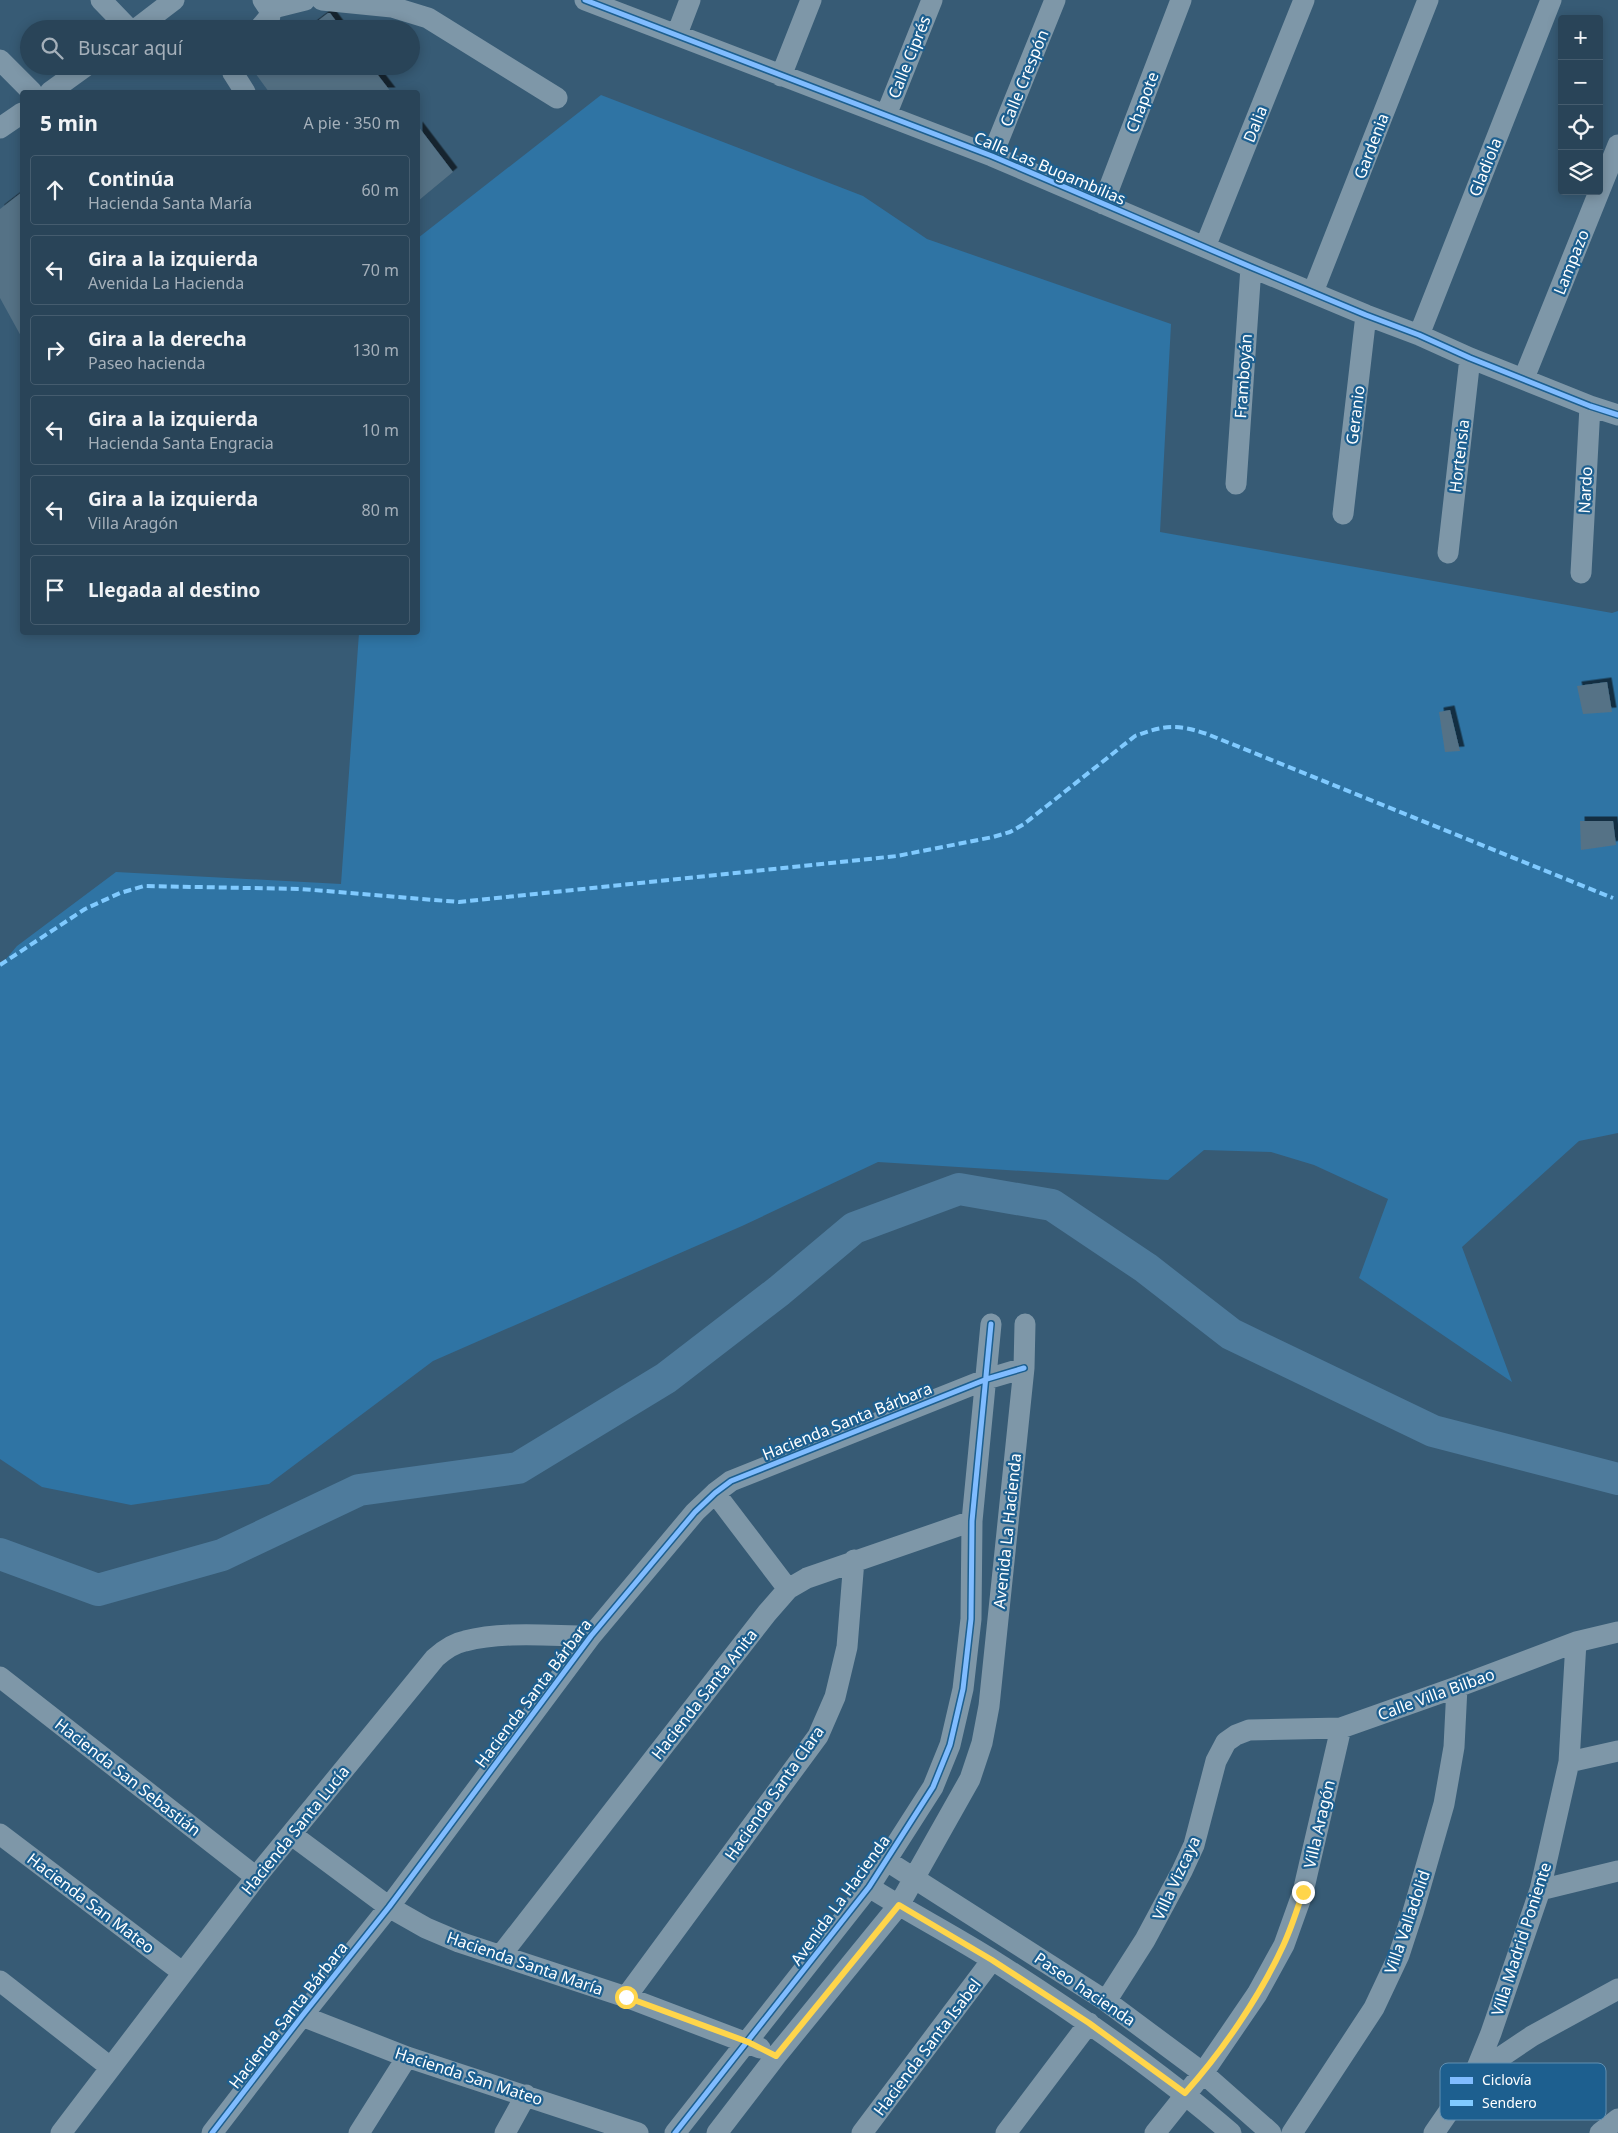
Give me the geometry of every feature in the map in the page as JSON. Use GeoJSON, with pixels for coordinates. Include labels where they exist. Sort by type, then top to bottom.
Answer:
{"type":"FeatureCollection","features":[{"type":"Feature","properties":{"kind":"street"},"geometry":{"type":"LineString","coordinates":[[101,0],[120,20]]}},
{"type":"Feature","properties":{"kind":"street"},"geometry":{"type":"LineString","coordinates":[[148,20],[174,0]]}},
{"type":"Feature","properties":{"kind":"street"},"geometry":{"type":"LineString","coordinates":[[266,20],[268,18],[266,4],[305,0]]}},
{"type":"Feature","properties":{"kind":"street"},"geometry":{"type":"LineString","coordinates":[[322,0],[392,7],[428,18],[557,98]]}},
{"type":"Feature","properties":{"kind":"street","name":"Calle Las Bugambilias"},"geometry":{"type":"LineString","coordinates":[[585,0],[992,156],[1366,315],[1590,406],[1618,415]]}},
{"type":"Feature","properties":{"kind":"street"},"geometry":{"type":"LineString","coordinates":[[677,34],[690,0]]}},
{"type":"Feature","properties":{"kind":"street"},"geometry":{"type":"LineString","coordinates":[[781,76],[810,0]]}},
{"type":"Feature","properties":{"kind":"street","name":"Calle Ciprés"},"geometry":{"type":"LineString","coordinates":[[886,115],[932,0]]}},
{"type":"Feature","properties":{"kind":"street","name":"Calle Crespón"},"geometry":{"type":"LineString","coordinates":[[992,156],[1054,0]]}},
{"type":"Feature","properties":{"kind":"street","name":"Chapote"},"geometry":{"type":"LineString","coordinates":[[1103,204],[1181,0]]}},
{"type":"Feature","properties":{"kind":"street","name":"Dalia"},"geometry":{"type":"LineString","coordinates":[[1205,247],[1304,0]]}},
{"type":"Feature","properties":{"kind":"street","name":"Gardenia"},"geometry":{"type":"LineString","coordinates":[[1313,292],[1428,0]]}},
{"type":"Feature","properties":{"kind":"street","name":"Gladiola"},"geometry":{"type":"LineString","coordinates":[[1419,335],[1551,0]]}},
{"type":"Feature","properties":{"kind":"street"},"geometry":{"type":"LineString","coordinates":[[0,60],[30,90]]}},
{"type":"Feature","properties":{"kind":"street"},"geometry":{"type":"LineString","coordinates":[[53,90],[74,75]]}},
{"type":"Feature","properties":{"kind":"street"},"geometry":{"type":"LineString","coordinates":[[234,75],[244,90]]}},
{"type":"Feature","properties":{"kind":"street"},"geometry":{"type":"LineString","coordinates":[[0,128],[20,114]]}},
{"type":"Feature","properties":{"kind":"street","name":"Lampazo"},"geometry":{"type":"LineString","coordinates":[[1524,378],[1618,145]]}},
{"type":"Feature","properties":{"kind":"street","name":"Framboyán"},"geometry":{"type":"LineString","coordinates":[[1236,484],[1251,267]]}},
{"type":"Feature","properties":{"kind":"street","name":"Geranio"},"geometry":{"type":"LineString","coordinates":[[1343,514],[1366,315]]}},
{"type":"Feature","properties":{"kind":"street","name":"Hortensia"},"geometry":{"type":"LineString","coordinates":[[1448,553],[1470,358]]}},
{"type":"Feature","properties":{"kind":"street","name":"Nardo"},"geometry":{"type":"LineString","coordinates":[[1581,573],[1590,406]]}},
{"type":"Feature","properties":{"kind":"street","name":"Avenida La Hacienda"},"geometry":{"type":"LineString","coordinates":[[675,2133],[869,1887],[932,1787],[950,1745],[964,1690],[971,1619],[972,1521],[991,1324]]}},
{"type":"Feature","properties":{"kind":"street","name":"Avenida La Hacienda"},"geometry":{"type":"LineString","coordinates":[[717,2133],[776,2056],[899,1905],[970,1779],[982,1742],[989,1706],[1024,1368],[1025,1324]]}},
{"type":"Feature","properties":{"kind":"street","name":"Hacienda Santa Bárbara"},"geometry":{"type":"LineString","coordinates":[[212,2133],[389,1907],[591,1636],[695,1512],[715,1493],[730,1481],[987,1379],[1024,1368]]}},
{"type":"Feature","properties":{"kind":"street"},"geometry":{"type":"LineString","coordinates":[[715,1493],[788,1589]]}},
{"type":"Feature","properties":{"kind":"street","name":"Hacienda Santa Anita"},"geometry":{"type":"LineString","coordinates":[[501,1955],[767,1613],[788,1589],[807,1578],[854,1560],[972,1521]]}},
{"type":"Feature","properties":{"kind":"street","name":"Hacienda Santa Clara"},"geometry":{"type":"LineString","coordinates":[[626,1997],[818,1736],[835,1697],[847,1647],[854,1560]]}},
{"type":"Feature","properties":{"kind":"street","name":"Calle Villa Bilbao"},"geometry":{"type":"LineString","coordinates":[[1249,1730],[1341,1728],[1576,1642],[1618,1632]]}},
{"type":"Feature","properties":{"kind":"street","name":"Hacienda Santa Lucía"},"geometry":{"type":"LineString","coordinates":[[62,2133],[110,2067],[256,1877],[435,1658],[448,1647],[465,1641],[496,1637],[591,1636]]}},
{"type":"Feature","properties":{"kind":"street","name":"Villa Madrid Poniente"},"geometry":{"type":"LineString","coordinates":[[1479,2063],[1491,2033],[1540,1890],[1569,1762],[1576,1642]]}},
{"type":"Feature","properties":{"kind":"street","name":"Hacienda San Sebastián"},"geometry":{"type":"LineString","coordinates":[[0,1677],[256,1877]]}},
{"type":"Feature","properties":{"kind":"street","name":"Villa Valladolid"},"geometry":{"type":"LineString","coordinates":[[1292,2133],[1374,2008],[1399,1955],[1444,1804],[1454,1747],[1457,1687]]}},
{"type":"Feature","properties":{"kind":"street","name":"Villa Aragón"},"geometry":{"type":"LineString","coordinates":[[1155,2133],[1185,2093],[1203,2073],[1257,1994],[1284,1945],[1303,1892],[1341,1728]]}},
{"type":"Feature","properties":{"kind":"street","name":"Villa Vizcaya"},"geometry":{"type":"LineString","coordinates":[[1106,2001],[1145,1940],[1194,1845],[1219,1755],[1226,1742],[1236,1735],[1249,1730]]}},
{"type":"Feature","properties":{"kind":"street"},"geometry":{"type":"LineString","coordinates":[[1569,1762],[1618,1751]]}},
{"type":"Feature","properties":{"kind":"street","name":"Hacienda San Mateo"},"geometry":{"type":"LineString","coordinates":[[0,1834],[182,1972]]}},
{"type":"Feature","properties":{"kind":"street","name":"Hacienda Santa María"},"geometry":{"type":"LineString","coordinates":[[292,1835],[389,1907],[426,1928],[451,1939],[626,1997],[748,2042],[776,2056]]}},
{"type":"Feature","properties":{"kind":"street","name":"Paseo hacienda"},"geometry":{"type":"LineString","coordinates":[[887,1861],[1106,2001],[1203,2073],[1271,2133]]}},
{"type":"Feature","properties":{"kind":"street"},"geometry":{"type":"LineString","coordinates":[[1540,1890],[1618,1871]]}},
{"type":"Feature","properties":{"kind":"street","name":"Paseo hacienda"},"geometry":{"type":"LineString","coordinates":[[869,1887],[992,1960],[1089,2023],[1185,2093],[1231,2133]]}},
{"type":"Feature","properties":{"kind":"street","name":"Hacienda Santa Isabel"},"geometry":{"type":"LineString","coordinates":[[862,2133],[992,1960]]}},
{"type":"Feature","properties":{"kind":"street"},"geometry":{"type":"LineString","coordinates":[[0,1981],[110,2067]]}},
{"type":"Feature","properties":{"kind":"street"},"geometry":{"type":"LineString","coordinates":[[1491,2063],[1532,2036],[1618,1990]]}},
{"type":"Feature","properties":{"kind":"street","name":"Hacienda San Mateo"},"geometry":{"type":"LineString","coordinates":[[302,2016],[407,2057],[638,2133]]}},
{"type":"Feature","properties":{"kind":"street"},"geometry":{"type":"LineString","coordinates":[[1006,2133],[1089,2023]]}},
{"type":"Feature","properties":{"kind":"street"},"geometry":{"type":"LineString","coordinates":[[359,2133],[407,2057]]}},
{"type":"Feature","properties":{"kind":"street"},"geometry":{"type":"LineString","coordinates":[[505,2133],[526,2095]]}},
{"type":"Feature","properties":{"kind":"street"},"geometry":{"type":"LineString","coordinates":[[1600,2133],[1618,2119]]}},
{"type":"Feature","properties":{"kind":"street","name":"Villa Madrid Poniente"},"geometry":{"type":"LineString","coordinates":[[1434,2133],[1443,2120]]}},
{"type":"Feature","properties":{"kind":"shaded area"},"geometry":{"type":"Polygon","coordinates":[[[601,95],[863,196],[927,239],[1171,324],[1160,532],[1612,613],[1618,611],[1618,1133],[1579,1141],[1462,1247],[1512,1382],[1359,1278],[1388,1199],[1314,1165],[1271,1152],[1204,1150],[1168,1180],[878,1162],[742,1226],[433,1361],[269,1484],[131,1505],[42,1487],[0,1459],[0,966],[17,946],[116,872],[341,884],[359,635],[420,635],[420,236],[601,95]]]}},
{"type":"Feature","properties":{"kind":"building"},"geometry":{"type":"Polygon","coordinates":[[[330,13],[335,20],[319,20],[330,13]]]}},
{"type":"Feature","properties":{"kind":"building"},"geometry":{"type":"Polygon","coordinates":[[[257,75],[378,75],[389,90],[268,90],[257,75]]]}},
{"type":"Feature","properties":{"kind":"building"},"geometry":{"type":"Polygon","coordinates":[[[420,129],[453,172],[420,199],[420,129]]]}},
{"type":"Feature","properties":{"kind":"building"},"geometry":{"type":"Polygon","coordinates":[[[20,194],[20,334],[0,298],[0,209],[20,194]]]}},
{"type":"Feature","properties":{"kind":"building"},"geometry":{"type":"Polygon","coordinates":[[[1607,682],[1612,712],[1583,714],[1577,686],[1607,682]]]}},
{"type":"Feature","properties":{"kind":"building"},"geometry":{"type":"Polygon","coordinates":[[[1450,710],[1460,751],[1445,752],[1439,712],[1450,710]]]}},
{"type":"Feature","properties":{"kind":"building"},"geometry":{"type":"Polygon","coordinates":[[[1580,821],[1613,821],[1616,845],[1581,850],[1580,821]]]}},
{"type":"Feature","properties":{"kind":"waterway"},"geometry":{"type":"LineString","coordinates":[[0,1554],[98,1590],[222,1555],[359,1490],[518,1468],[666,1378],[779,1291],[854,1228],[959,1189],[1052,1205],[1146,1268],[1231,1334],[1433,1431],[1618,1479]]}},
{"type":"Feature","properties":{"kind":"marked path"},"geometry":{"type":"LineString","coordinates":[[0,965],[85,909],[120,893],[144,886],[301,889],[459,902],[897,856],[993,837],[1010,832],[1024,824],[1135,736],[1171,727],[1179,727],[1207,734],[1613,898]]}},
{"type":"Feature","properties":{"kind":"cycle path"},"geometry":{"type":"LineString","coordinates":[[585,0],[992,156],[1366,315],[1590,406],[1618,415]]}},
{"type":"Feature","properties":{"kind":"cycle path"},"geometry":{"type":"LineString","coordinates":[[675,2133],[869,1887],[933,1787],[950,1745],[963,1689],[971,1619],[972,1521],[991,1324]]}},
{"type":"Feature","properties":{"kind":"cycle path"},"geometry":{"type":"LineString","coordinates":[[212,2133],[389,1907],[591,1636],[695,1512],[715,1493],[731,1481],[987,1379],[1024,1368]]}},
{"type":"Feature","properties":{"kind":"route"},"geometry":{"type":"LineString","coordinates":[[626,1997],[748,2042],[776,2056],[899,1905],[992,1960],[1089,2023],[1185,2093],[1203,2073],[1257,1994],[1284,1945],[1303,1892]]}}]}
